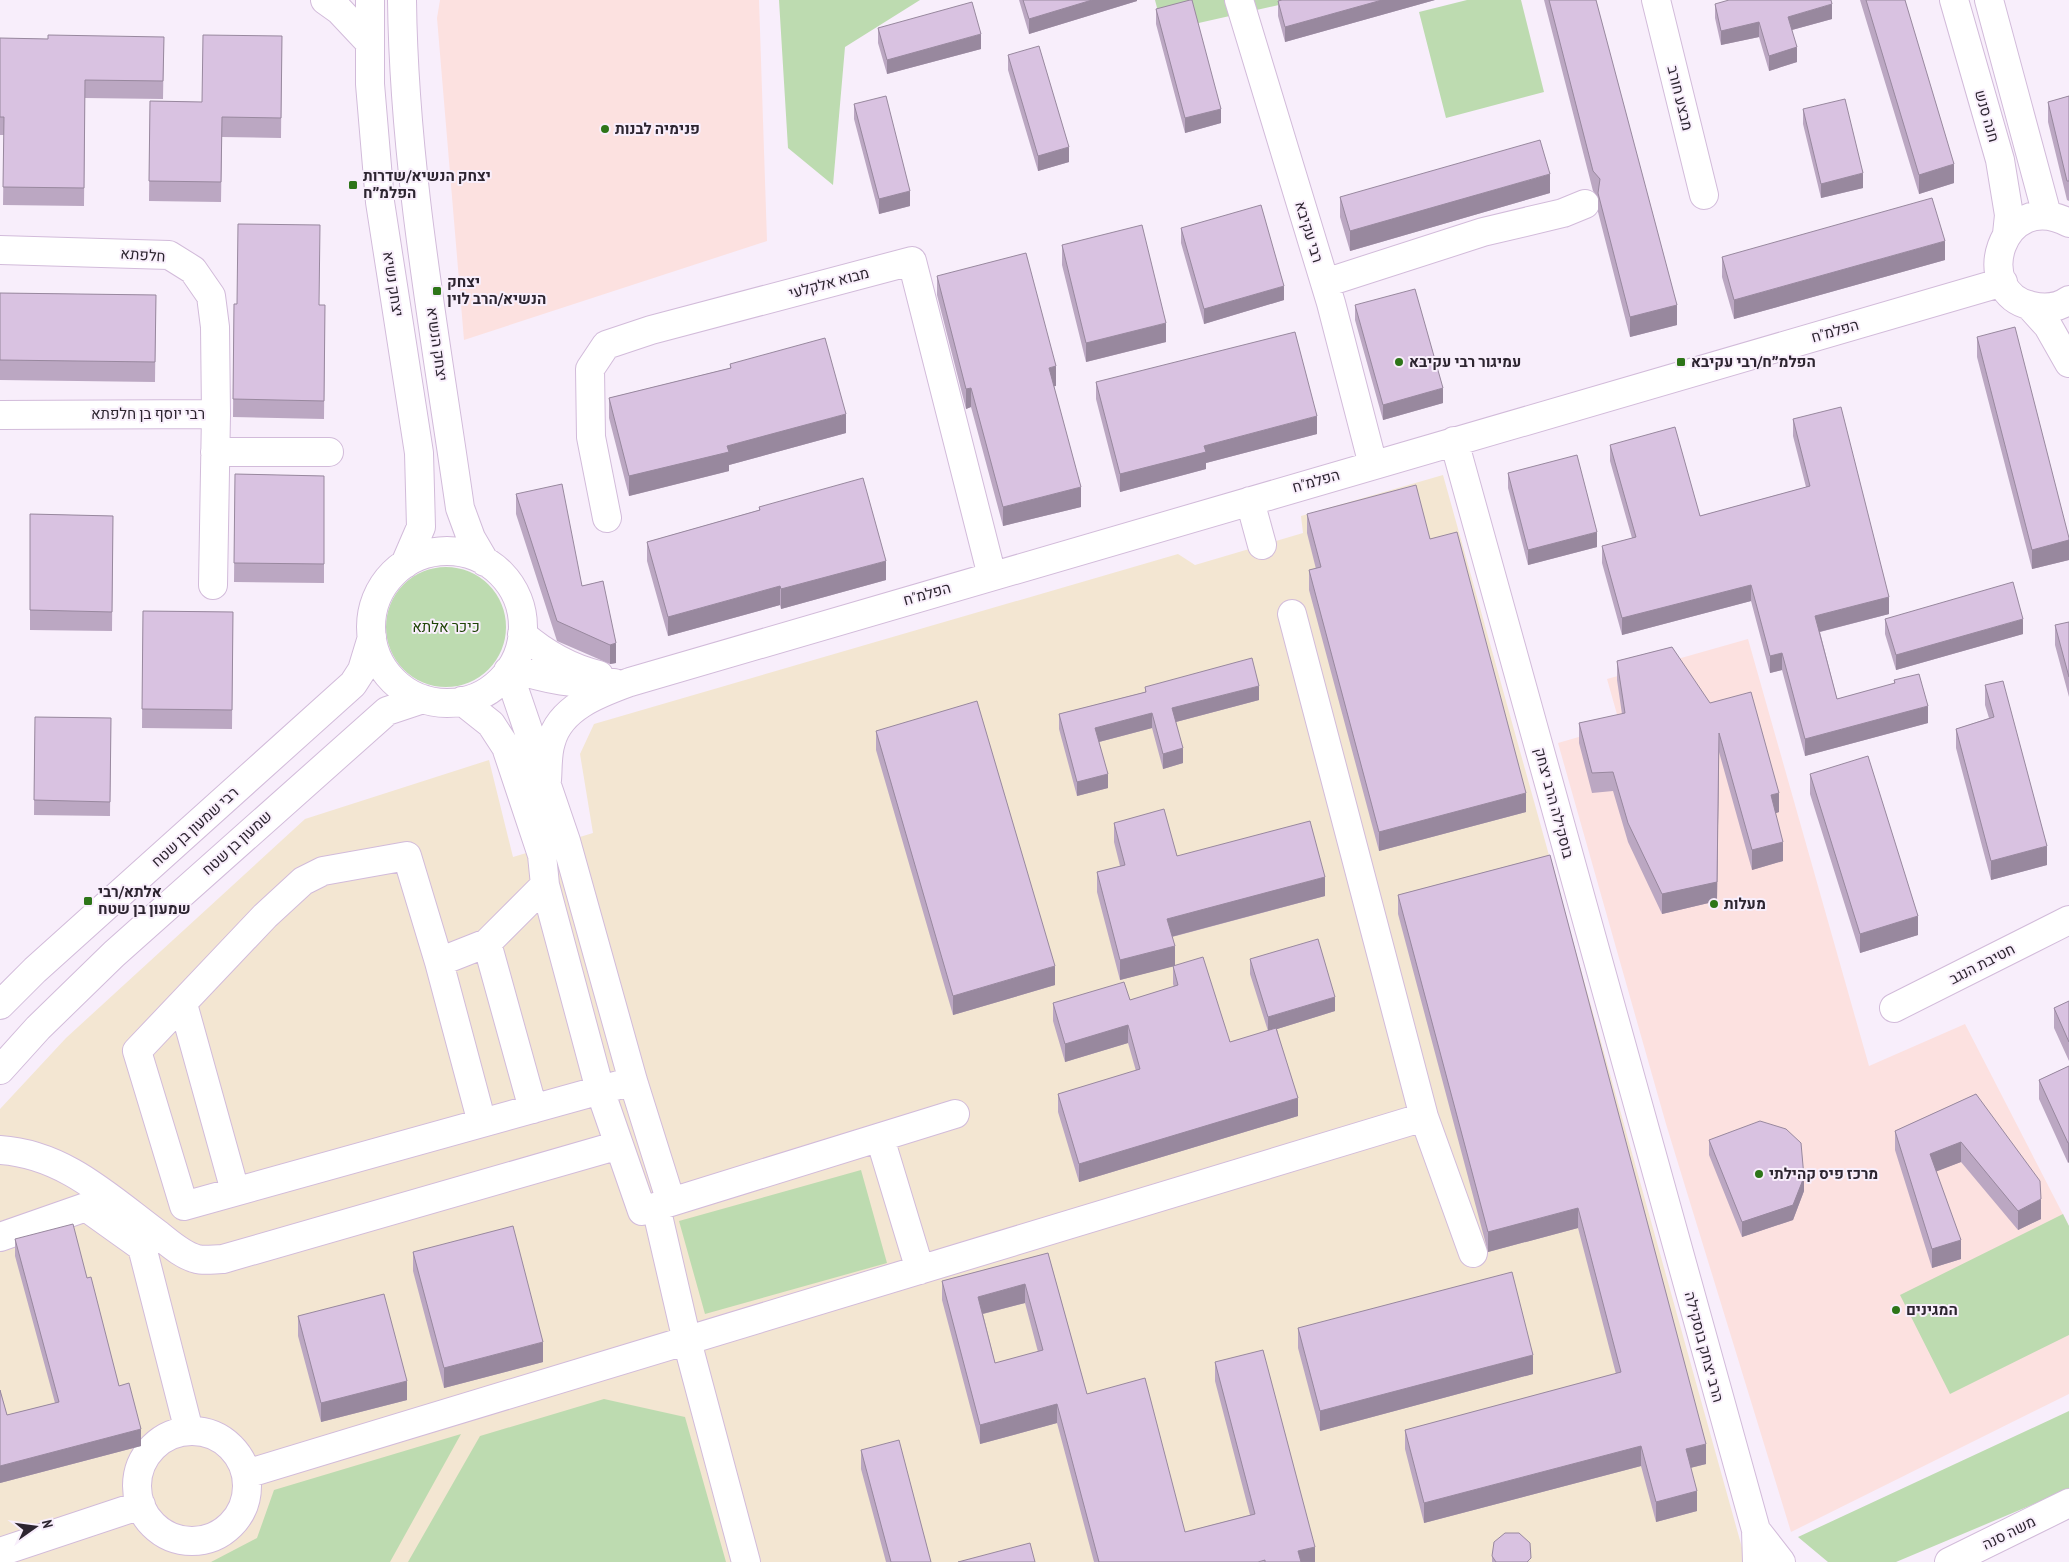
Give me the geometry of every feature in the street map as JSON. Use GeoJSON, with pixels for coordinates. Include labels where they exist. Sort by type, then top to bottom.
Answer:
{"type":"FeatureCollection","features":[{"type":"Feature","properties":{"kind":"street"},"geometry":{"type":"LineString","coordinates":[[325,0],[339,10],[370,44]]}},
{"type":"Feature","properties":{"kind":"street","name":"יצחק נשיא"},"geometry":{"type":"LineString","coordinates":[[370,0],[370,84],[380,202],[419,453],[421,528],[405,564]]}},
{"type":"Feature","properties":{"kind":"street","name":"יצחק הנשיא"},"geometry":{"type":"LineString","coordinates":[[402,0],[403,65],[411,161],[459,498],[471,538],[486,562]]}},
{"type":"Feature","properties":{"kind":"street","name":"רבי עקיבא"},"geometry":{"type":"LineString","coordinates":[[1239,0],[1325,283],[1373,465]]}},
{"type":"Feature","properties":{"kind":"street","name":"מבצע חורב"},"geometry":{"type":"LineString","coordinates":[[1656,0],[1704,195]]}},
{"type":"Feature","properties":{"kind":"street","name":"חנה סנש"},"geometry":{"type":"LineString","coordinates":[[1954,0],[2000,160],[2009,215],[2007,234]]}},
{"type":"Feature","properties":{"kind":"street"},"geometry":{"type":"LineString","coordinates":[[1988,0],[2058,219],[2032,216],[2018,223],[2007,234],[2000,248],[1998,259],[2003,282],[2009,292],[2028,305],[2048,326],[2069,363]]}},
{"type":"Feature","properties":{"kind":"street"},"geometry":{"type":"LineString","coordinates":[[1325,283],[1483,232],[1563,213],[1585,204]]}},
{"type":"Feature","properties":{"kind":"street","name":"חלפתא"},"geometry":{"type":"LineString","coordinates":[[0,250],[169,254],[192,270],[211,296],[215,327],[216,414]]}},
{"type":"Feature","properties":{"kind":"street","name":"מבוא אלקלעי"},"geometry":{"type":"LineString","coordinates":[[608,518],[591,436],[590,369],[606,345],[652,330],[912,261],[992,576]]}},
{"type":"Feature","properties":{"kind":"street","name":"הפלמ\"ח"},"geometry":{"type":"LineString","coordinates":[[630,682],[2003,282]]}},
{"type":"Feature","properties":{"kind":"street"},"geometry":{"type":"LineString","coordinates":[[2028,305],[2042,308],[2054,307],[2069,300]]}},
{"type":"Feature","properties":{"kind":"street","name":"רבי יוסף בן חלפתא"},"geometry":{"type":"LineString","coordinates":[[0,415],[216,414],[214,585]]}},
{"type":"Feature","properties":{"kind":"street","name":"בוסקילה הרב יצחק"},"geometry":{"type":"LineString","coordinates":[[1454,441],[1654,1164]]}},
{"type":"Feature","properties":{"kind":"street"},"geometry":{"type":"LineString","coordinates":[[215,452],[329,452]]}},
{"type":"Feature","properties":{"kind":"street"},"geometry":{"type":"LineString","coordinates":[[1250,501],[1262,545]]}},
{"type":"Feature","properties":{"kind":"street"},"geometry":{"type":"LineString","coordinates":[[462,552],[486,562],[499,572],[514,593],[522,617],[522,634],[516,658],[510,670],[484,694],[462,701],[443,703],[423,699],[408,692],[389,675],[379,661],[372,637],[372,620],[378,596],[386,581],[405,564],[428,553],[462,552]]}},
{"type":"Feature","properties":{"kind":"street"},"geometry":{"type":"LineString","coordinates":[[1292,614],[1424,1117],[1472,1253]]}},
{"type":"Feature","properties":{"kind":"street"},"geometry":{"type":"LineString","coordinates":[[522,634],[556,658],[584,671],[630,682]]}},
{"type":"Feature","properties":{"kind":"street","name":"רבי שמעון בן שטח"},"geometry":{"type":"LineString","coordinates":[[0,1005],[35,970],[345,692],[362,670],[372,637]]}},
{"type":"Feature","properties":{"kind":"street"},"geometry":{"type":"LineString","coordinates":[[510,670],[576,684],[630,682]]}},
{"type":"Feature","properties":{"kind":"street"},"geometry":{"type":"LineString","coordinates":[[510,670],[547,780],[633,1081],[657,1206],[687,1341],[746,1562]]}},
{"type":"Feature","properties":{"kind":"street"},"geometry":{"type":"LineString","coordinates":[[547,780],[551,742],[562,720],[591,697],[630,682]]}},
{"type":"Feature","properties":{"kind":"street","name":"שמעון בן שטח"},"geometry":{"type":"LineString","coordinates":[[0,1070],[38,1028],[114,954],[380,717],[387,711],[401,705],[423,699]]}},
{"type":"Feature","properties":{"kind":"street"},"geometry":{"type":"LineString","coordinates":[[462,701],[492,724],[506,747],[542,856],[545,885],[600,1090],[619,1145],[657,1206]]}},
{"type":"Feature","properties":{"kind":"street"},"geometry":{"type":"LineString","coordinates":[[482,1123],[439,962],[407,856],[323,871],[303,881],[265,916],[137,1051],[184,1206],[633,1081]]}},
{"type":"Feature","properties":{"kind":"street"},"geometry":{"type":"LineString","coordinates":[[439,962],[487,943],[545,885]]}},
{"type":"Feature","properties":{"kind":"street","name":"חטיבת הנגב"},"geometry":{"type":"LineString","coordinates":[[1894,1008],[2069,920]]}},
{"type":"Feature","properties":{"kind":"street"},"geometry":{"type":"LineString","coordinates":[[487,943],[533,1109]]}},
{"type":"Feature","properties":{"kind":"street"},"geometry":{"type":"LineString","coordinates":[[183,1004],[236,1191]]}},
{"type":"Feature","properties":{"kind":"street"},"geometry":{"type":"LineString","coordinates":[[657,1206],[955,1114]]}},
{"type":"Feature","properties":{"kind":"street"},"geometry":{"type":"LineString","coordinates":[[246,1474],[1424,1117]]}},
{"type":"Feature","properties":{"kind":"street"},"geometry":{"type":"LineString","coordinates":[[880,1138],[920,1270]]}},
{"type":"Feature","properties":{"kind":"street"},"geometry":{"type":"LineString","coordinates":[[0,1150],[21,1151],[42,1157],[83,1177],[177,1249],[196,1259],[223,1259],[619,1145]]}},
{"type":"Feature","properties":{"kind":"street","name":"הרב יצחק בוסקילה"},"geometry":{"type":"LineString","coordinates":[[1654,1164],[1756,1530],[1757,1562]]}},
{"type":"Feature","properties":{"kind":"street"},"geometry":{"type":"LineString","coordinates":[[0,1237],[86,1207],[142,1247],[190,1431]]}},
{"type":"Feature","properties":{"kind":"street"},"geometry":{"type":"LineString","coordinates":[[190,1431],[208,1433],[225,1442],[238,1456],[246,1474],[247,1493],[245,1502],[242,1510],[231,1525],[216,1536],[199,1541],[183,1551],[149,1521],[141,1505],[137,1488],[139,1471],[146,1456],[158,1443],[173,1434],[190,1431]]}},
{"type":"Feature","properties":{"kind":"street","name":"משה סנה"},"geometry":{"type":"LineString","coordinates":[[1950,1562],[2069,1503]]}},
{"type":"Feature","properties":{"kind":"street"},"geometry":{"type":"LineString","coordinates":[[0,1552],[141,1505]]}},
{"type":"Feature","properties":{"kind":"street","name":"הרב יצחק בוסקילה"},"geometry":{"type":"LineString","coordinates":[[1756,1530],[1781,1562]]}},
{"type":"Feature","properties":{"kind":"shaded area","name":"פנימיה לבנות"},"geometry":{"type":"Polygon","coordinates":[[[440,0],[759,0],[767,241],[464,340],[437,18],[440,0]]]}},
{"type":"Feature","properties":{"kind":"shaded area"},"geometry":{"type":"Polygon","coordinates":[[[1443,475],[1746,1562],[0,1562],[0,1109],[66,1038],[305,819],[489,760],[513,857],[593,833],[580,754],[594,724],[1178,554],[1195,565],[1303,533],[1301,516],[1443,475]]]}},
{"type":"Feature","properties":{"kind":"shaded area"},"geometry":{"type":"Polygon","coordinates":[[[1748,639],[1869,1066],[1965,1024],[2069,1226],[2069,1394],[1791,1532],[1666,1124],[1558,743],[1620,725],[1607,679],[1748,639]]]}},
{"type":"Feature","properties":{"kind":"green space"},"geometry":{"type":"Polygon","coordinates":[[[779,0],[920,0],[845,47],[833,185],[788,148],[779,0]]]}},
{"type":"Feature","properties":{"kind":"green space"},"geometry":{"type":"Polygon","coordinates":[[[1155,0],[1301,0],[1163,31],[1155,0]]]}},
{"type":"Feature","properties":{"kind":"green space"},"geometry":{"type":"Polygon","coordinates":[[[1467,0],[1521,0],[1544,92],[1446,118],[1419,12],[1467,0]]]}},
{"type":"Feature","properties":{"kind":"green space","name":"כיכר אלתא"},"geometry":{"type":"Polygon","coordinates":[[[446,567],[469,571],[489,584],[502,604],[506,627],[502,650],[489,670],[469,683],[446,687],[423,683],[403,670],[390,650],[386,627],[390,604],[403,584],[423,571],[446,567]]]}},
{"type":"Feature","properties":{"kind":"green space"},"geometry":{"type":"Polygon","coordinates":[[[861,1170],[887,1263],[705,1314],[679,1221],[861,1170]]]}},
{"type":"Feature","properties":{"kind":"green space"},"geometry":{"type":"Polygon","coordinates":[[[2063,1214],[2069,1226],[2069,1335],[1950,1394],[1900,1295],[2063,1214]]]}},
{"type":"Feature","properties":{"kind":"green space"},"geometry":{"type":"Polygon","coordinates":[[[604,1399],[685,1417],[726,1562],[408,1562],[480,1436],[604,1399]]]}},
{"type":"Feature","properties":{"kind":"green space"},"geometry":{"type":"Polygon","coordinates":[[[2069,1411],[2069,1488],[2053,1496],[1896,1562],[1828,1562],[1798,1537],[2069,1411]]]}},
{"type":"Feature","properties":{"kind":"green space"},"geometry":{"type":"Polygon","coordinates":[[[461,1434],[390,1562],[211,1562],[257,1538],[274,1490],[461,1434]]]}},
{"type":"Feature","properties":{"kind":"building"},"geometry":{"type":"Polygon","coordinates":[[[1023,0],[1092,0],[1029,19],[1023,0]]]}},
{"type":"Feature","properties":{"kind":"building"},"geometry":{"type":"Polygon","coordinates":[[[1192,0],[1221,109],[1185,118],[1156,9],[1192,0]]]}},
{"type":"Feature","properties":{"kind":"building"},"geometry":{"type":"Polygon","coordinates":[[[1382,0],[1285,27],[1278,1],[1382,0]]]}},
{"type":"Feature","properties":{"kind":"building"},"geometry":{"type":"Polygon","coordinates":[[[1549,0],[1596,0],[1677,305],[1630,317],[1598,193],[1600,179],[1593,171],[1549,0]]]}},
{"type":"Feature","properties":{"kind":"building"},"geometry":{"type":"Polygon","coordinates":[[[1729,0],[1831,0],[1832,4],[1788,17],[1797,47],[1769,56],[1759,22],[1721,31],[1715,4],[1729,0]]]}},
{"type":"Feature","properties":{"kind":"building"},"geometry":{"type":"Polygon","coordinates":[[[1866,0],[1905,0],[1954,164],[1919,175],[1866,0]]]}},
{"type":"Feature","properties":{"kind":"building"},"geometry":{"type":"Polygon","coordinates":[[[972,2],[981,34],[887,60],[878,28],[972,2]]]}},
{"type":"Feature","properties":{"kind":"building"},"geometry":{"type":"Polygon","coordinates":[[[48,35],[164,37],[163,81],[85,80],[84,188],[3,187],[4,117],[0,117],[0,38],[48,39],[48,35]]]}},
{"type":"Feature","properties":{"kind":"building"},"geometry":{"type":"Polygon","coordinates":[[[203,35],[282,36],[281,118],[222,117],[221,182],[149,181],[150,101],[202,102],[203,35]]]}},
{"type":"Feature","properties":{"kind":"building"},"geometry":{"type":"Polygon","coordinates":[[[1039,46],[1069,147],[1038,156],[1008,55],[1039,46]]]}},
{"type":"Feature","properties":{"kind":"building"},"geometry":{"type":"Polygon","coordinates":[[[886,96],[910,191],[879,199],[854,104],[886,96]]]}},
{"type":"Feature","properties":{"kind":"building"},"geometry":{"type":"Polygon","coordinates":[[[2069,96],[2069,181],[2067,181],[2048,102],[2069,96]]]}},
{"type":"Feature","properties":{"kind":"building"},"geometry":{"type":"Polygon","coordinates":[[[1845,99],[1863,173],[1821,184],[1803,109],[1845,99]]]}},
{"type":"Feature","properties":{"kind":"building"},"geometry":{"type":"Polygon","coordinates":[[[1540,140],[1550,174],[1350,231],[1340,197],[1540,140]]]}},
{"type":"Feature","properties":{"kind":"building"},"geometry":{"type":"Polygon","coordinates":[[[1932,198],[1945,241],[1734,300],[1722,257],[1932,198]]]}},
{"type":"Feature","properties":{"kind":"building"},"geometry":{"type":"Polygon","coordinates":[[[1261,205],[1284,286],[1204,309],[1181,228],[1261,205]]]}},
{"type":"Feature","properties":{"kind":"building"},"geometry":{"type":"Polygon","coordinates":[[[238,224],[320,225],[319,305],[325,305],[324,401],[233,399],[234,304],[237,304],[238,224]]]}},
{"type":"Feature","properties":{"kind":"building"},"geometry":{"type":"Polygon","coordinates":[[[1142,225],[1166,323],[1086,343],[1062,245],[1142,225]]]}},
{"type":"Feature","properties":{"kind":"building"},"geometry":{"type":"Polygon","coordinates":[[[1026,253],[1056,366],[1049,368],[1081,487],[1003,507],[971,388],[966,389],[937,276],[1026,253]]]}},
{"type":"Feature","properties":{"kind":"building","name":"עמיגור רבי עקיבא"},"geometry":{"type":"Polygon","coordinates":[[[1415,289],[1443,388],[1383,405],[1355,305],[1415,289]]]}},
{"type":"Feature","properties":{"kind":"building"},"geometry":{"type":"Polygon","coordinates":[[[0,293],[156,295],[155,362],[0,360],[0,293]]]}},
{"type":"Feature","properties":{"kind":"building"},"geometry":{"type":"Polygon","coordinates":[[[2015,327],[2069,538],[2069,540],[2032,550],[1977,337],[2015,327]]]}},
{"type":"Feature","properties":{"kind":"building"},"geometry":{"type":"Polygon","coordinates":[[[1295,332],[1317,416],[1204,446],[1206,452],[1120,474],[1096,382],[1295,332]]]}},
{"type":"Feature","properties":{"kind":"building"},"geometry":{"type":"Polygon","coordinates":[[[825,338],[846,414],[727,446],[729,452],[629,476],[609,398],[731,368],[730,364],[825,338]]]}},
{"type":"Feature","properties":{"kind":"building"},"geometry":{"type":"Polygon","coordinates":[[[1841,407],[1889,597],[1815,616],[1837,699],[1895,683],[1894,680],[1919,674],[1928,706],[1805,739],[1782,653],[1770,656],[1751,585],[1622,618],[1602,546],[1636,537],[1610,445],[1675,427],[1700,516],[1810,486],[1793,419],[1841,407]]]}},
{"type":"Feature","properties":{"kind":"building"},"geometry":{"type":"Polygon","coordinates":[[[1577,455],[1597,532],[1528,550],[1508,473],[1577,455]]]}},
{"type":"Feature","properties":{"kind":"building"},"geometry":{"type":"Polygon","coordinates":[[[235,474],[324,476],[324,564],[234,563],[235,474]]]}},
{"type":"Feature","properties":{"kind":"building"},"geometry":{"type":"Polygon","coordinates":[[[863,478],[886,561],[781,589],[780,586],[668,617],[647,542],[760,510],[759,507],[863,478]]]}},
{"type":"Feature","properties":{"kind":"building"},"geometry":{"type":"Polygon","coordinates":[[[562,484],[582,586],[603,581],[616,643],[610,645],[557,621],[516,494],[562,484]]]}},
{"type":"Feature","properties":{"kind":"building"},"geometry":{"type":"Polygon","coordinates":[[[1416,485],[1430,539],[1457,532],[1526,793],[1379,832],[1309,570],[1321,567],[1307,514],[1416,485]]]}},
{"type":"Feature","properties":{"kind":"building"},"geometry":{"type":"Polygon","coordinates":[[[30,514],[113,516],[112,612],[30,610],[30,514]]]}},
{"type":"Feature","properties":{"kind":"building"},"geometry":{"type":"Polygon","coordinates":[[[2013,582],[2023,619],[1896,655],[1885,619],[2013,582]]]}},
{"type":"Feature","properties":{"kind":"building"},"geometry":{"type":"Polygon","coordinates":[[[143,611],[233,612],[232,710],[142,709],[143,611]]]}},
{"type":"Feature","properties":{"kind":"building"},"geometry":{"type":"Polygon","coordinates":[[[2069,622],[2069,677],[2055,625],[2069,622]]]}},
{"type":"Feature","properties":{"kind":"building"},"geometry":{"type":"Polygon","coordinates":[[[1672,647],[1710,703],[1751,692],[1779,793],[1771,795],[1783,842],[1752,850],[1719,733],[1717,882],[1662,894],[1628,823],[1613,772],[1592,773],[1579,723],[1625,713],[1617,661],[1672,647]]]}},
{"type":"Feature","properties":{"kind":"building"},"geometry":{"type":"Polygon","coordinates":[[[1252,658],[1259,686],[1172,708],[1183,748],[1163,754],[1152,713],[1095,728],[1108,774],[1077,782],[1059,714],[1146,692],[1145,687],[1252,658]]]}},
{"type":"Feature","properties":{"kind":"building"},"geometry":{"type":"Polygon","coordinates":[[[2003,681],[2047,846],[1991,861],[1956,729],[1994,717],[1985,685],[2003,681]]]}},
{"type":"Feature","properties":{"kind":"building"},"geometry":{"type":"Polygon","coordinates":[[[977,701],[1055,966],[953,996],[876,731],[977,701]]]}},
{"type":"Feature","properties":{"kind":"building"},"geometry":{"type":"Polygon","coordinates":[[[35,717],[111,718],[110,802],[34,800],[35,717]]]}},
{"type":"Feature","properties":{"kind":"building"},"geometry":{"type":"Polygon","coordinates":[[[1868,756],[1918,916],[1860,934],[1810,774],[1868,756]]]}},
{"type":"Feature","properties":{"kind":"building"},"geometry":{"type":"Polygon","coordinates":[[[1164,809],[1177,856],[1310,821],[1325,877],[1167,919],[1175,946],[1120,960],[1097,872],[1125,865],[1114,823],[1164,809]]]}},
{"type":"Feature","properties":{"kind":"building"},"geometry":{"type":"Polygon","coordinates":[[[1550,855],[1706,1444],[1686,1449],[1697,1491],[1656,1502],[1641,1446],[1424,1503],[1405,1430],[1621,1372],[1578,1208],[1488,1232],[1398,895],[1550,855]]]}},
{"type":"Feature","properties":{"kind":"building"},"geometry":{"type":"Polygon","coordinates":[[[1318,939],[1335,997],[1268,1017],[1250,959],[1318,939]]]}},
{"type":"Feature","properties":{"kind":"building"},"geometry":{"type":"Polygon","coordinates":[[[1203,957],[1230,1042],[1276,1028],[1298,1098],[1079,1164],[1058,1094],[1140,1069],[1128,1025],[1065,1044],[1053,1003],[1124,982],[1130,1000],[1178,985],[1173,966],[1203,957]]]}},
{"type":"Feature","properties":{"kind":"building"},"geometry":{"type":"Polygon","coordinates":[[[2069,1001],[2069,1042],[2054,1008],[2069,1001]]]}},
{"type":"Feature","properties":{"kind":"building"},"geometry":{"type":"Polygon","coordinates":[[[2069,1066],[2069,1143],[2068,1143],[2039,1080],[2069,1066]]]}},
{"type":"Feature","properties":{"kind":"building"},"geometry":{"type":"Polygon","coordinates":[[[1976,1094],[2040,1181],[2041,1199],[2018,1211],[1961,1142],[1930,1154],[1961,1240],[1932,1249],[1895,1131],[1976,1094]]]}},
{"type":"Feature","properties":{"kind":"building","name":"מרכז פיס קהילתי"},"geometry":{"type":"Polygon","coordinates":[[[1760,1121],[1786,1129],[1801,1143],[1804,1177],[1793,1205],[1742,1222],[1709,1140],[1760,1121]]]}},
{"type":"Feature","properties":{"kind":"building"},"geometry":{"type":"Polygon","coordinates":[[[73,1224],[87,1278],[91,1277],[119,1386],[129,1383],[141,1429],[0,1466],[0,1390],[7,1415],[59,1402],[15,1239],[73,1224]]]}},
{"type":"Feature","properties":{"kind":"building"},"geometry":{"type":"Polygon","coordinates":[[[513,1226],[543,1342],[444,1368],[413,1252],[513,1226]]]}},
{"type":"Feature","properties":{"kind":"building"},"geometry":{"type":"Polygon","coordinates":[[[1048,1253],[1087,1394],[1145,1378],[1185,1532],[1255,1514],[1215,1362],[1263,1350],[1315,1547],[1298,1551],[1301,1562],[1265,1562],[1265,1560],[1258,1562],[1099,1562],[1057,1404],[980,1425],[942,1281],[1048,1253]],[[1025,1284],[978,1297],[995,1363],[1043,1350],[1025,1284]]]}},
{"type":"Feature","properties":{"kind":"building"},"geometry":{"type":"Polygon","coordinates":[[[1512,1272],[1533,1355],[1320,1411],[1298,1328],[1512,1272]]]}},
{"type":"Feature","properties":{"kind":"building"},"geometry":{"type":"Polygon","coordinates":[[[384,1294],[407,1381],[321,1403],[298,1316],[384,1294]]]}},
{"type":"Feature","properties":{"kind":"building"},"geometry":{"type":"Polygon","coordinates":[[[899,1440],[931,1562],[891,1562],[861,1450],[899,1440]]]}},
{"type":"Feature","properties":{"kind":"building"},"geometry":{"type":"Polygon","coordinates":[[[1505,1533],[1519,1533],[1530,1543],[1531,1558],[1527,1562],[1496,1562],[1492,1556],[1494,1542],[1505,1533]]]}},
{"type":"Feature","properties":{"kind":"building"},"geometry":{"type":"Polygon","coordinates":[[[1030,1543],[1035,1562],[958,1562],[1030,1543]]]}},
{"type":"Feature","properties":{"kind":"place","name":"פנימיה לבנות"},"geometry":{"type":"Point","coordinates":[605,129]}},
{"type":"Feature","properties":{"kind":"place","name":"יצחק הנשיא/שדרות הפלמ״ח"},"geometry":{"type":"Point","coordinates":[353,185]}},
{"type":"Feature","properties":{"kind":"place","name":"יצחק הנשיא/הרב לוין"},"geometry":{"type":"Point","coordinates":[437,291]}},
{"type":"Feature","properties":{"kind":"place","name":"עמיגור רבי עקיבא"},"geometry":{"type":"Point","coordinates":[1399,362]}},
{"type":"Feature","properties":{"kind":"place","name":"הפלמ״ח/רבי עקיבא"},"geometry":{"type":"Point","coordinates":[1681,362]}},
{"type":"Feature","properties":{"kind":"place","name":"אלתא/רבי שמעון בן שטח"},"geometry":{"type":"Point","coordinates":[88,901]}},
{"type":"Feature","properties":{"kind":"place","name":"מעלות"},"geometry":{"type":"Point","coordinates":[1714,904]}},
{"type":"Feature","properties":{"kind":"place","name":"מרכז פיס קהילתי"},"geometry":{"type":"Point","coordinates":[1759,1174]}},
{"type":"Feature","properties":{"kind":"place","name":"המגינים"},"geometry":{"type":"Point","coordinates":[1896,1310]}}]}
